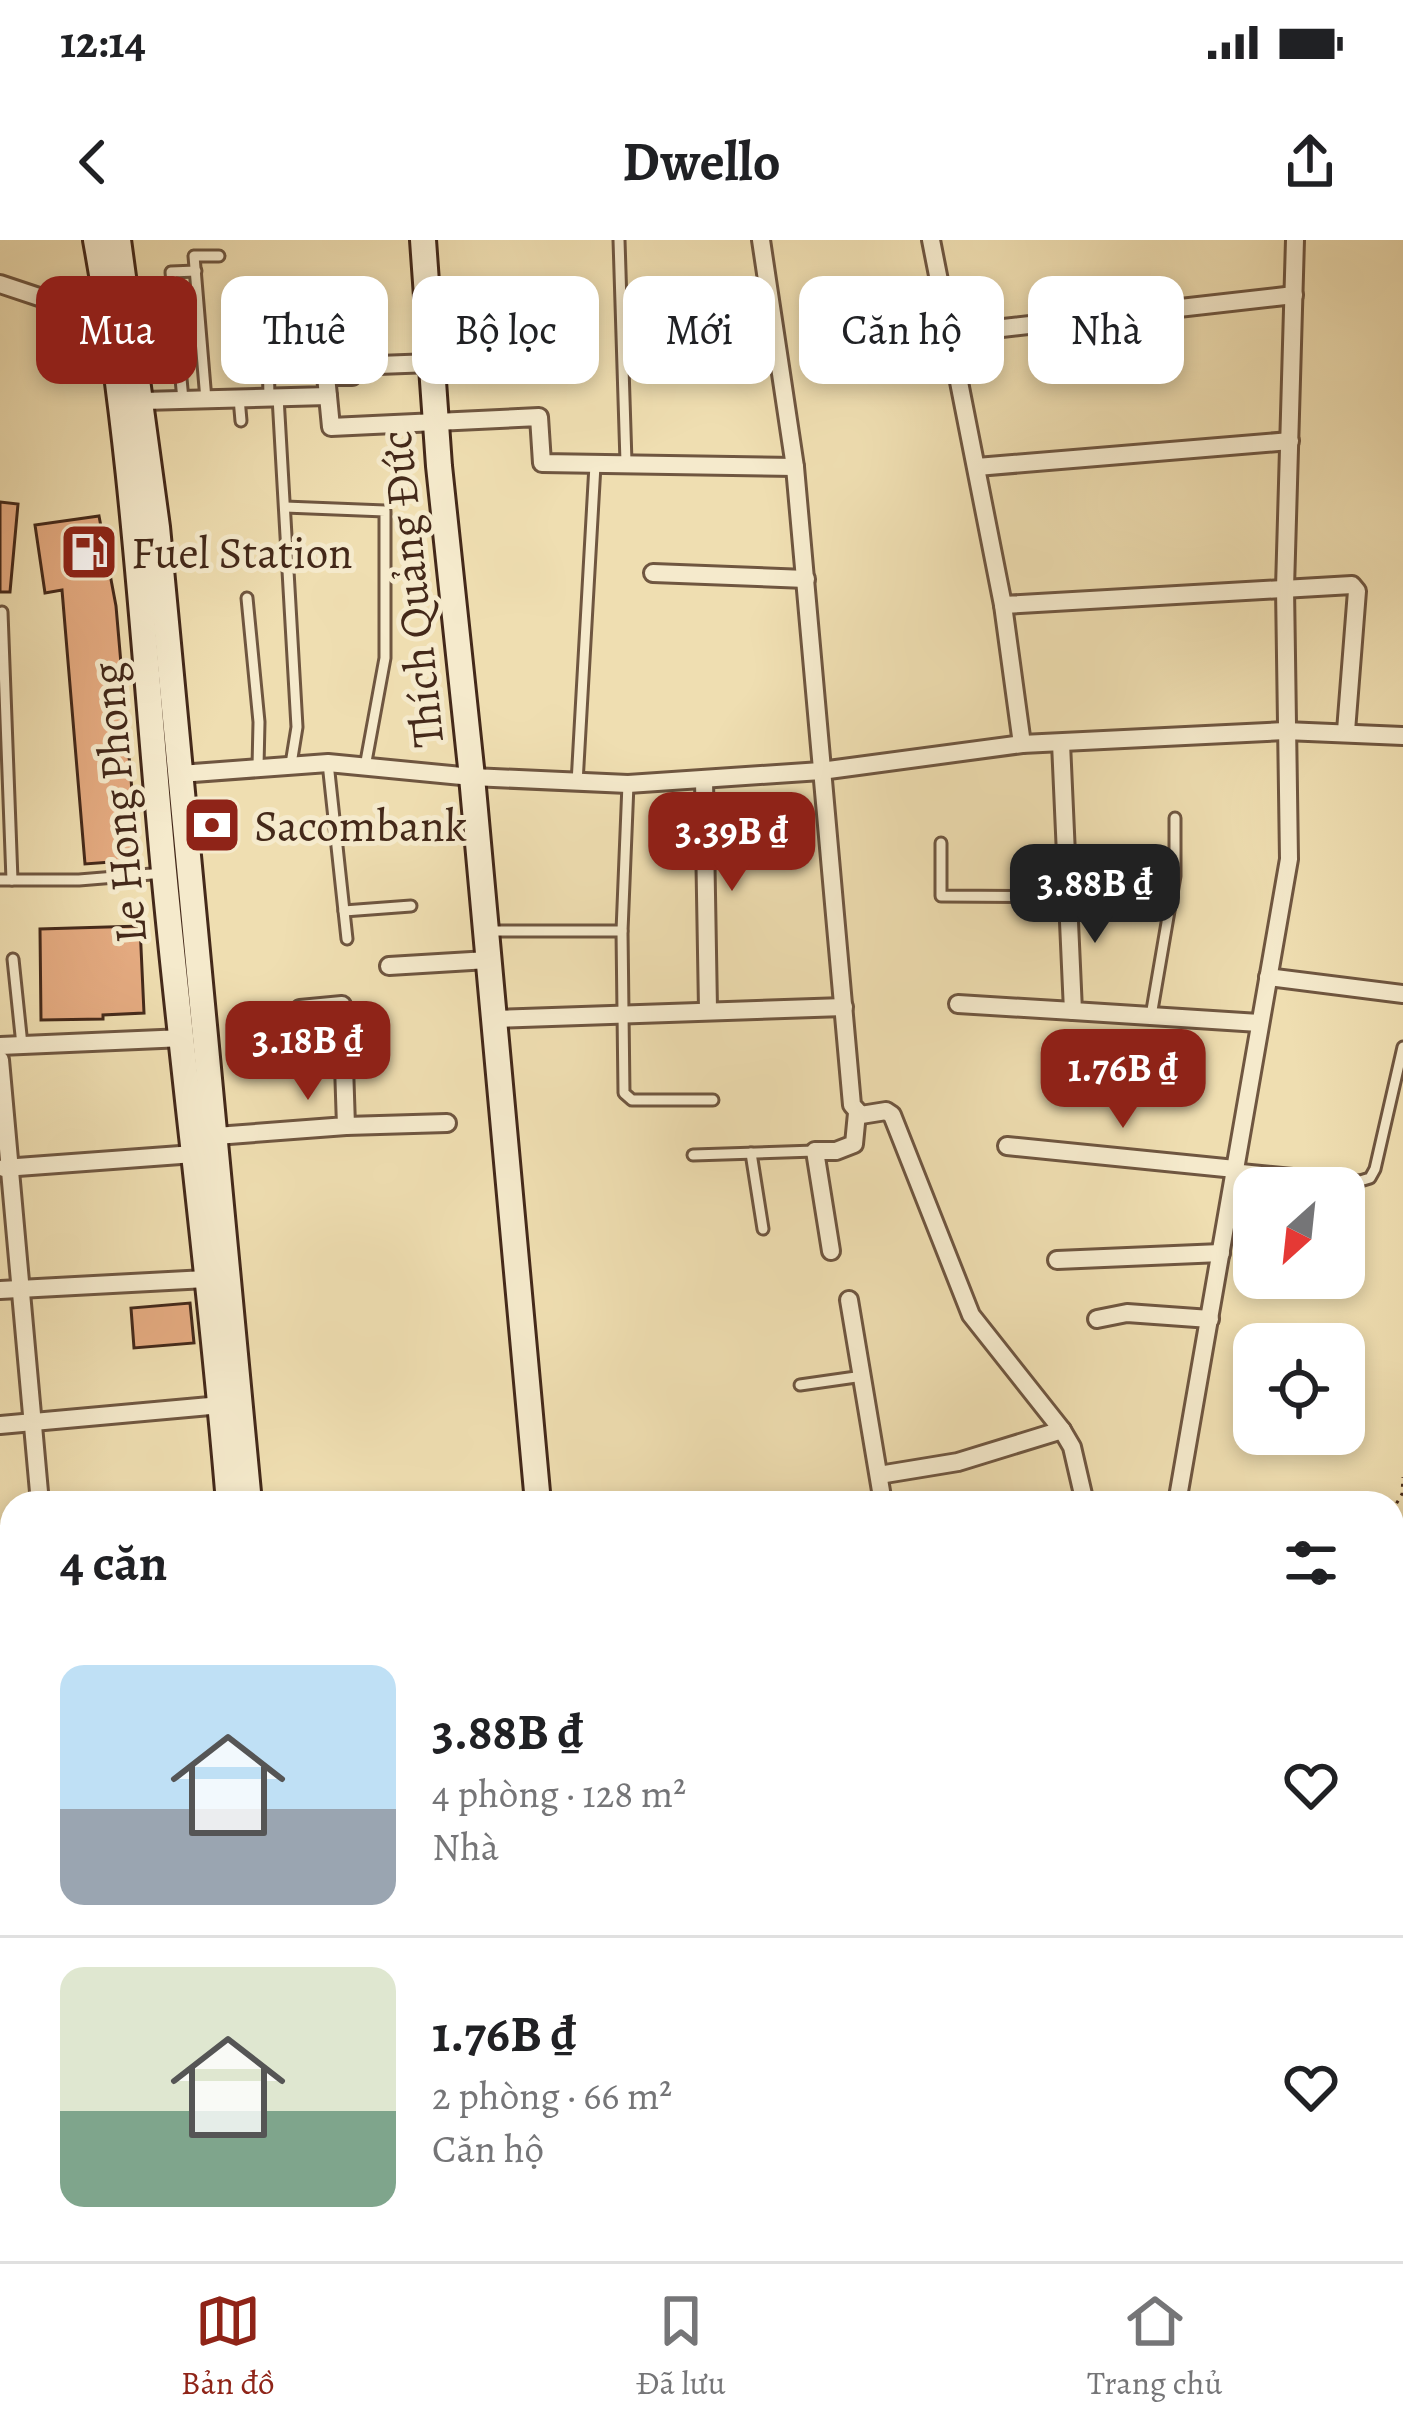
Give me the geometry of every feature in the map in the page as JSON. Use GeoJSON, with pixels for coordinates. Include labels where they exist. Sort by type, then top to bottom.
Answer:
{"type":"FeatureCollection","features":[{"type":"Feature","properties":{"kind":"main road","name":"Le Hong Phong"},"geometry":{"type":"LineString","coordinates":[[96,240],[103,276]]}},
{"type":"Feature","properties":{"kind":"main road","name":"Le Hong Phong"},"geometry":{"type":"LineString","coordinates":[[118,240],[143,401],[137,441]]}},
{"type":"Feature","properties":{"kind":"main road","name":"Thích Quảng Đức"},"geometry":{"type":"LineString","coordinates":[[423,240],[426,276]]}},
{"type":"Feature","properties":{"kind":"main road","name":"Le Hong Phong"},"geometry":{"type":"LineString","coordinates":[[125,384],[137,441],[146,528],[206,1279],[246,1491]]}},
{"type":"Feature","properties":{"kind":"main road","name":"Thích Quảng Đức"},"geometry":{"type":"LineString","coordinates":[[433,384],[537,1491]]}},
{"type":"Feature","properties":{"kind":"main road","name":"Le Hong Phong"},"geometry":{"type":"LineString","coordinates":[[146,528],[180,774],[176,872],[216,1136],[230,1404],[229,1491]]}},
{"type":"Feature","properties":{"kind":"street"},"geometry":{"type":"LineString","coordinates":[[761,240],[795,467],[852,1106],[857,1113],[854,1144],[836,1151],[815,1151],[831,1251]]}},
{"type":"Feature","properties":{"kind":"street"},"geometry":{"type":"LineString","coordinates":[[931,240],[938,276]]}},
{"type":"Feature","properties":{"kind":"street"},"geometry":{"type":"LineString","coordinates":[[1235,1167],[1289,859],[1285,588],[1295,240]]}},
{"type":"Feature","properties":{"kind":"street"},"geometry":{"type":"LineString","coordinates":[[0,284],[36,296]]}},
{"type":"Feature","properties":{"kind":"street"},"geometry":{"type":"LineString","coordinates":[[1004,328],[1294,295]]}},
{"type":"Feature","properties":{"kind":"street"},"geometry":{"type":"LineString","coordinates":[[327,384],[331,427],[539,417],[542,463],[795,467]]}},
{"type":"Feature","properties":{"kind":"street"},"geometry":{"type":"LineString","coordinates":[[960,384],[1003,604],[1022,744]]}},
{"type":"Feature","properties":{"kind":"street"},"geometry":{"type":"LineString","coordinates":[[143,401],[328,396]]}},
{"type":"Feature","properties":{"kind":"street"},"geometry":{"type":"LineString","coordinates":[[976,466],[1290,441]]}},
{"type":"Feature","properties":{"kind":"street"},"geometry":{"type":"LineString","coordinates":[[653,573],[806,579]]}},
{"type":"Feature","properties":{"kind":"street"},"geometry":{"type":"LineString","coordinates":[[1003,604],[1352,585],[1357,591],[1346,731]]}},
{"type":"Feature","properties":{"kind":"street"},"geometry":{"type":"LineString","coordinates":[[180,774],[328,764],[628,784],[821,771],[1022,744],[1285,731],[1403,736]]}},
{"type":"Feature","properties":{"kind":"street"},"geometry":{"type":"LineString","coordinates":[[1061,743],[1073,1011]]}},
{"type":"Feature","properties":{"kind":"street"},"geometry":{"type":"LineString","coordinates":[[704,780],[708,1009]]}},
{"type":"Feature","properties":{"kind":"street"},"geometry":{"type":"LineString","coordinates":[[389,966],[488,960]]}},
{"type":"Feature","properties":{"kind":"street"},"geometry":{"type":"LineString","coordinates":[[1268,977],[1403,994]]}},
{"type":"Feature","properties":{"kind":"street"},"geometry":{"type":"LineString","coordinates":[[958,1004],[1259,1023]]}},
{"type":"Feature","properties":{"kind":"street"},"geometry":{"type":"LineString","coordinates":[[300,1009],[342,1005],[346,1126]]}},
{"type":"Feature","properties":{"kind":"street"},"geometry":{"type":"LineString","coordinates":[[493,1019],[844,1007]]}},
{"type":"Feature","properties":{"kind":"street"},"geometry":{"type":"LineString","coordinates":[[0,1046],[184,1038]]}},
{"type":"Feature","properties":{"kind":"street"},"geometry":{"type":"LineString","coordinates":[[0,1060],[5,1168],[39,1491]]}},
{"type":"Feature","properties":{"kind":"street"},"geometry":{"type":"LineString","coordinates":[[857,1113],[892,1115],[971,1316],[1062,1430],[1072,1447],[1082,1491]]}},
{"type":"Feature","properties":{"kind":"street"},"geometry":{"type":"LineString","coordinates":[[216,1136],[447,1123]]}},
{"type":"Feature","properties":{"kind":"street"},"geometry":{"type":"LineString","coordinates":[[1007,1146],[1233,1168]]}},
{"type":"Feature","properties":{"kind":"street"},"geometry":{"type":"LineString","coordinates":[[5,1168],[194,1154]]}},
{"type":"Feature","properties":{"kind":"street"},"geometry":{"type":"LineString","coordinates":[[1179,1491],[1233,1179]]}},
{"type":"Feature","properties":{"kind":"street"},"geometry":{"type":"LineString","coordinates":[[1057,1260],[1220,1253]]}},
{"type":"Feature","properties":{"kind":"street"},"geometry":{"type":"LineString","coordinates":[[0,1290],[206,1279]]}},
{"type":"Feature","properties":{"kind":"street"},"geometry":{"type":"LineString","coordinates":[[850,1300],[882,1491]]}},
{"type":"Feature","properties":{"kind":"street"},"geometry":{"type":"LineString","coordinates":[[1097,1319],[1127,1313],[1210,1319]]}},
{"type":"Feature","properties":{"kind":"street"},"geometry":{"type":"LineString","coordinates":[[0,1425],[230,1404]]}},
{"type":"Feature","properties":{"kind":"street"},"geometry":{"type":"LineString","coordinates":[[880,1475],[958,1462],[1062,1430]]}},
{"type":"Feature","properties":{"kind":"lane"},"geometry":{"type":"LineString","coordinates":[[619,240],[626,462]]}},
{"type":"Feature","properties":{"kind":"lane"},"geometry":{"type":"LineString","coordinates":[[206,400],[194,256],[219,256]]}},
{"type":"Feature","properties":{"kind":"lane"},"geometry":{"type":"LineString","coordinates":[[183,400],[171,272],[196,271]]}},
{"type":"Feature","properties":{"kind":"lane"},"geometry":{"type":"LineString","coordinates":[[273,384],[297,727],[291,764]]}},
{"type":"Feature","properties":{"kind":"lane"},"geometry":{"type":"LineString","coordinates":[[238,398],[241,422]]}},
{"type":"Feature","properties":{"kind":"lane"},"geometry":{"type":"LineString","coordinates":[[577,783],[595,461]]}},
{"type":"Feature","properties":{"kind":"lane"},"geometry":{"type":"LineString","coordinates":[[285,507],[386,511],[386,658],[364,766]]}},
{"type":"Feature","properties":{"kind":"lane"},"geometry":{"type":"LineString","coordinates":[[248,598],[259,722],[258,767]]}},
{"type":"Feature","properties":{"kind":"lane"},"geometry":{"type":"LineString","coordinates":[[2,612],[6,880],[176,872]]}},
{"type":"Feature","properties":{"kind":"lane"},"geometry":{"type":"LineString","coordinates":[[328,764],[347,939]]}},
{"type":"Feature","properties":{"kind":"lane"},"geometry":{"type":"LineString","coordinates":[[628,784],[622,932],[626,1098],[712,1100]]}},
{"type":"Feature","properties":{"kind":"lane"},"geometry":{"type":"LineString","coordinates":[[1151,1016],[1175,876],[1175,818]]}},
{"type":"Feature","properties":{"kind":"lane"},"geometry":{"type":"LineString","coordinates":[[941,843],[941,896],[1066,897]]}},
{"type":"Feature","properties":{"kind":"lane"},"geometry":{"type":"LineString","coordinates":[[344,910],[411,906]]}},
{"type":"Feature","properties":{"kind":"lane"},"geometry":{"type":"LineString","coordinates":[[486,932],[622,932]]}},
{"type":"Feature","properties":{"kind":"lane"},"geometry":{"type":"LineString","coordinates":[[13,959],[22,1045]]}},
{"type":"Feature","properties":{"kind":"lane"},"geometry":{"type":"LineString","coordinates":[[1365,1180],[1376,1169],[1403,1047]]}},
{"type":"Feature","properties":{"kind":"lane"},"geometry":{"type":"LineString","coordinates":[[693,1154],[815,1151]]}},
{"type":"Feature","properties":{"kind":"lane"},"geometry":{"type":"LineString","coordinates":[[751,1153],[763,1229]]}},
{"type":"Feature","properties":{"kind":"lane"},"geometry":{"type":"LineString","coordinates":[[800,1385],[863,1376]]}},
{"type":"Feature","properties":{"kind":"building"},"geometry":{"type":"Polygon","coordinates":[[[0,502],[18,504],[10,592],[0,592],[0,502]]]}},
{"type":"Feature","properties":{"kind":"building"},"geometry":{"type":"Polygon","coordinates":[[[99,516],[116,606],[138,860],[85,864],[62,590],[45,593],[35,525],[99,516]]]}},
{"type":"Feature","properties":{"kind":"building"},"geometry":{"type":"Polygon","coordinates":[[[140,926],[144,1013],[41,1020],[40,929],[140,926]]]}},
{"type":"Feature","properties":{"kind":"building"},"geometry":{"type":"Polygon","coordinates":[[[190,1303],[194,1343],[134,1348],[131,1308],[190,1303]]]}},
{"type":"Feature","properties":{"kind":"place","name":"Fuel Station"},"geometry":{"type":"Point","coordinates":[89,552]}},
{"type":"Feature","properties":{"kind":"place","name":"Sacombank"},"geometry":{"type":"Point","coordinates":[212,825]}}]}
